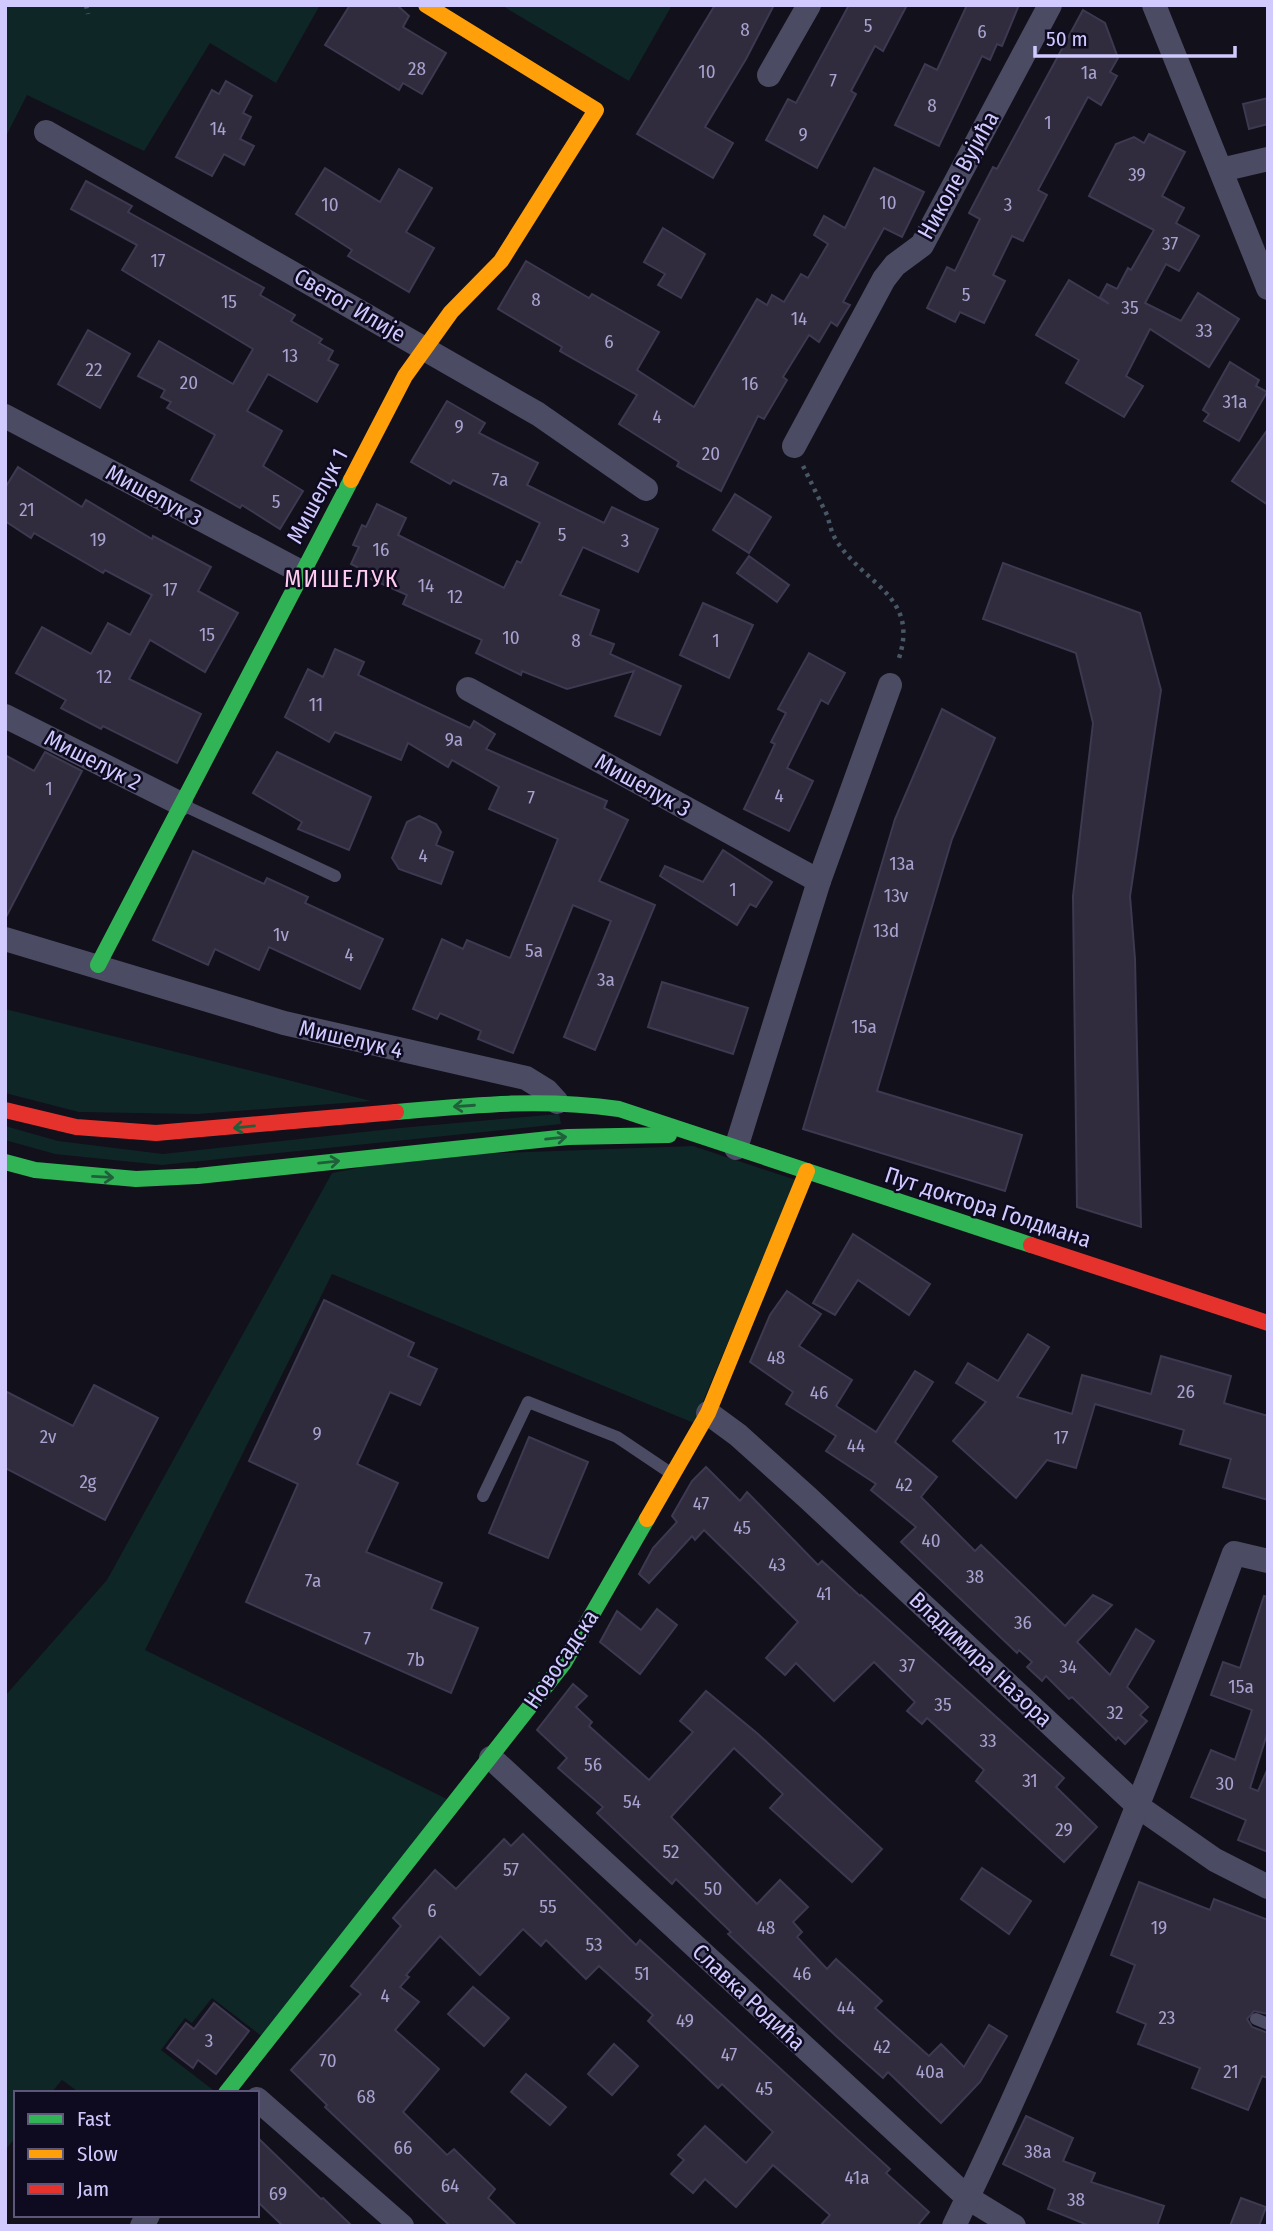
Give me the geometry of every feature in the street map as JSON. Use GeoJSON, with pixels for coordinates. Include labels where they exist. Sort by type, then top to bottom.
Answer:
{"type":"FeatureCollection","features":[{"type":"Feature","properties":{"kind":"street","name":"Мишелук 1"},"geometry":{"type":"LineString","coordinates":[[98,965],[424,347],[451,312],[501,261],[596,110],[426,5]]}},
{"type":"Feature","properties":{"kind":"street"},"geometry":{"type":"LineString","coordinates":[[769,75],[809,5]]}},
{"type":"Feature","properties":{"kind":"street","name":"Николе Вујића"},"geometry":{"type":"LineString","coordinates":[[794,446],[884,279],[895,265],[922,245],[1050,5]]}},
{"type":"Feature","properties":{"kind":"street"},"geometry":{"type":"LineString","coordinates":[[1154,5],[1268,288]]}},
{"type":"Feature","properties":{"kind":"street","name":"Светог Илије"},"geometry":{"type":"LineString","coordinates":[[47,132],[538,414],[646,489]]}},
{"type":"Feature","properties":{"kind":"street"},"geometry":{"type":"LineString","coordinates":[[1221,170],[1268,159]]}},
{"type":"Feature","properties":{"kind":"street","name":"Мишелук 3"},"geometry":{"type":"LineString","coordinates":[[5,416],[303,573]]}},
{"type":"Feature","properties":{"kind":"street"},"geometry":{"type":"LineString","coordinates":[[736,1148],[818,881],[890,685]]}},
{"type":"Feature","properties":{"kind":"street","name":"Мишелук 3"},"geometry":{"type":"LineString","coordinates":[[468,689],[818,881]]}},
{"type":"Feature","properties":{"kind":"street","name":"Мишелук 2"},"geometry":{"type":"LineString","coordinates":[[5,716],[181,804]]}},
{"type":"Feature","properties":{"kind":"street","name":"Мишелук 4"},"geometry":{"type":"LineString","coordinates":[[5,939],[294,1026],[526,1078],[547,1091],[557,1102]]}},
{"type":"Feature","properties":{"kind":"street"},"geometry":{"type":"LineString","coordinates":[[5,1111],[76,1127],[156,1133],[520,1101],[557,1102],[619,1109],[693,1135]]}},
{"type":"Feature","properties":{"kind":"street"},"geometry":{"type":"LineString","coordinates":[[5,1162],[35,1171],[136,1179],[198,1176],[568,1137],[693,1135]]}},
{"type":"Feature","properties":{"kind":"street","name":"Пут доктора Голдмана"},"geometry":{"type":"LineString","coordinates":[[693,1135],[1268,1323]]}},
{"type":"Feature","properties":{"kind":"street","name":"Новосадска"},"geometry":{"type":"LineString","coordinates":[[237,2088],[564,1662],[708,1412],[807,1171]]}},
{"type":"Feature","properties":{"kind":"street","name":"Владимира Назора"},"geometry":{"type":"LineString","coordinates":[[708,1412],[807,1497],[1139,1807],[1215,1860],[1268,1887]]}},
{"type":"Feature","properties":{"kind":"street"},"geometry":{"type":"LineString","coordinates":[[954,2226],[1139,1807],[1234,1553],[1268,1561]]}},
{"type":"Feature","properties":{"kind":"street","name":"Славка Родића"},"geometry":{"type":"LineString","coordinates":[[491,1758],[968,2198],[1014,2226]]}},
{"type":"Feature","properties":{"kind":"street"},"geometry":{"type":"LineString","coordinates":[[259,2101],[402,2226]]}},
{"type":"Feature","properties":{"kind":"lane"},"geometry":{"type":"LineString","coordinates":[[181,804],[335,876]]}},
{"type":"Feature","properties":{"kind":"lane"},"geometry":{"type":"LineString","coordinates":[[483,1496],[528,1402],[617,1437],[672,1474]]}},
{"type":"Feature","properties":{"kind":"path"},"geometry":{"type":"LineString","coordinates":[[86,5],[88,14]]}},
{"type":"Feature","properties":{"kind":"path"},"geometry":{"type":"LineString","coordinates":[[794,446],[838,543],[888,594],[904,623],[905,637],[890,685]]}},
{"type":"Feature","properties":{"kind":"green space"},"geometry":{"type":"Polygon","coordinates":[[[5,5],[320,5],[276,83],[210,43],[144,151],[27,95],[5,138],[5,5]]]}},
{"type":"Feature","properties":{"kind":"green space"},"geometry":{"type":"Polygon","coordinates":[[[501,5],[672,5],[629,81],[501,5]]]}},
{"type":"Feature","properties":{"kind":"green space"},"geometry":{"type":"Polygon","coordinates":[[[5,1009],[371,1101],[197,1114],[79,1112],[5,1093],[5,1009]]]}},
{"type":"Feature","properties":{"kind":"green space"},"geometry":{"type":"Polygon","coordinates":[[[559,1114],[561,1124],[162,1165],[55,1154],[5,1140],[5,1126],[58,1141],[163,1154],[559,1114]]]}},
{"type":"Feature","properties":{"kind":"green space"},"geometry":{"type":"Polygon","coordinates":[[[693,1146],[796,1180],[694,1423],[332,1274],[145,1650],[461,1806],[272,2044],[212,1998],[192,2023],[185,2018],[161,2050],[214,2091],[77,2091],[62,2080],[53,2091],[14,2091],[14,2139],[5,2150],[5,1696],[107,1580],[332,1173],[421,1156],[693,1146]]]}},
{"type":"Feature","properties":{"kind":"building"},"geometry":{"type":"Polygon","coordinates":[[[350,5],[397,5],[409,16],[403,27],[446,53],[422,94],[403,83],[399,90],[325,45],[350,5]]]}},
{"type":"Feature","properties":{"kind":"building"},"geometry":{"type":"Polygon","coordinates":[[[715,5],[774,5],[746,59],[705,127],[733,143],[713,178],[637,134],[715,5]]]}},
{"type":"Feature","properties":{"kind":"building"},"geometry":{"type":"Polygon","coordinates":[[[849,5],[907,5],[883,51],[875,46],[851,91],[856,94],[817,168],[766,140],[788,99],[796,103],[849,5]]]}},
{"type":"Feature","properties":{"kind":"building"},"geometry":{"type":"Polygon","coordinates":[[[967,5],[1019,5],[1002,46],[997,44],[990,60],[982,56],[939,146],[895,125],[925,64],[937,70],[967,5]]]}},
{"type":"Feature","properties":{"kind":"building"},"geometry":{"type":"Polygon","coordinates":[[[1083,10],[1105,23],[1118,58],[1110,72],[1117,76],[1101,105],[1088,97],[1038,190],[1047,195],[1023,241],[1012,236],[993,275],[1005,281],[984,323],[960,312],[955,322],[927,308],[947,267],[955,271],[980,219],[969,213],[993,167],[997,169],[1083,10]]]}},
{"type":"Feature","properties":{"kind":"building"},"geometry":{"type":"Polygon","coordinates":[[[226,81],[252,96],[243,113],[251,117],[240,139],[254,146],[244,165],[224,154],[212,176],[176,157],[212,90],[219,94],[226,81]]]}},
{"type":"Feature","properties":{"kind":"building"},"geometry":{"type":"Polygon","coordinates":[[[1268,98],[1268,124],[1249,129],[1243,104],[1268,98]]]}},
{"type":"Feature","properties":{"kind":"building"},"geometry":{"type":"Polygon","coordinates":[[[1149,134],[1185,152],[1162,196],[1184,208],[1176,223],[1199,236],[1179,271],[1166,264],[1145,303],[1181,321],[1198,293],[1239,319],[1209,367],[1150,329],[1126,376],[1143,386],[1124,417],[1066,383],[1079,360],[1036,335],[1069,280],[1109,304],[1100,297],[1107,284],[1117,289],[1154,230],[1089,196],[1116,144],[1134,137],[1144,143],[1149,134]]]}},
{"type":"Feature","properties":{"kind":"building"},"geometry":{"type":"Polygon","coordinates":[[[325,168],[380,202],[399,169],[432,188],[406,232],[434,248],[409,292],[348,256],[352,250],[296,214],[325,168]]]}},
{"type":"Feature","properties":{"kind":"building"},"geometry":{"type":"Polygon","coordinates":[[[874,168],[924,192],[902,237],[884,228],[843,302],[850,305],[837,326],[831,322],[819,342],[809,335],[783,377],[787,380],[764,419],[758,416],[721,491],[677,466],[679,462],[619,424],[637,395],[560,351],[562,347],[498,309],[526,261],[589,298],[592,294],[659,332],[637,370],[694,407],[757,299],[767,305],[772,295],[784,302],[801,274],[808,278],[828,244],[814,235],[824,216],[845,228],[874,168]]]}},
{"type":"Feature","properties":{"kind":"building"},"geometry":{"type":"Polygon","coordinates":[[[86,181],[132,206],[128,212],[264,288],[260,295],[295,315],[291,321],[322,339],[319,343],[333,351],[328,360],[338,365],[317,402],[268,374],[247,411],[282,431],[263,466],[303,491],[280,529],[242,505],[240,508],[191,480],[215,435],[167,408],[171,402],[161,397],[165,390],[138,376],[159,341],[233,384],[253,349],[122,270],[137,245],[71,209],[86,181]]]}},
{"type":"Feature","properties":{"kind":"building"},"geometry":{"type":"Polygon","coordinates":[[[663,228],[705,254],[681,298],[658,285],[665,274],[644,262],[663,228]]]}},
{"type":"Feature","properties":{"kind":"building"},"geometry":{"type":"Polygon","coordinates":[[[88,330],[130,354],[100,408],[58,384],[88,330]]]}},
{"type":"Feature","properties":{"kind":"building"},"geometry":{"type":"Polygon","coordinates":[[[1230,362],[1259,380],[1256,386],[1267,392],[1239,441],[1204,421],[1209,414],[1203,410],[1230,362]]]}},
{"type":"Feature","properties":{"kind":"building"},"geometry":{"type":"Polygon","coordinates":[[[447,401],[485,423],[479,433],[538,463],[527,485],[604,523],[612,507],[658,529],[638,572],[583,547],[560,595],[599,610],[590,635],[614,644],[610,654],[681,686],[660,735],[615,716],[634,671],[567,689],[522,671],[521,675],[476,653],[482,640],[403,604],[407,595],[371,579],[373,575],[351,564],[359,547],[353,545],[362,525],[366,527],[377,504],[406,518],[398,535],[504,588],[517,561],[521,563],[540,523],[453,480],[450,484],[411,462],[447,401]]]}},
{"type":"Feature","properties":{"kind":"building"},"geometry":{"type":"Polygon","coordinates":[[[1268,429],[1268,505],[1232,481],[1268,429]]]}},
{"type":"Feature","properties":{"kind":"building"},"geometry":{"type":"Polygon","coordinates":[[[18,467],[82,507],[86,500],[152,539],[153,536],[211,567],[198,591],[238,613],[205,672],[150,640],[129,679],[201,714],[177,763],[61,708],[66,700],[16,673],[42,627],[91,654],[108,623],[130,635],[152,595],[105,570],[103,573],[34,533],[31,538],[5,521],[5,488],[18,467]]]}},
{"type":"Feature","properties":{"kind":"building"},"geometry":{"type":"Polygon","coordinates":[[[735,494],[771,517],[749,553],[713,530],[735,494]]]}},
{"type":"Feature","properties":{"kind":"building"},"geometry":{"type":"Polygon","coordinates":[[[749,556],[789,585],[777,602],[737,573],[749,556]]]}},
{"type":"Feature","properties":{"kind":"building"},"geometry":{"type":"Polygon","coordinates":[[[1003,563],[1140,613],[1161,690],[1130,896],[1135,959],[1141,1227],[1077,1207],[1073,896],[1093,723],[1076,653],[983,619],[1003,563]]]}},
{"type":"Feature","properties":{"kind":"building"},"geometry":{"type":"Polygon","coordinates":[[[703,603],[753,625],[729,678],[680,655],[703,603]]]}},
{"type":"Feature","properties":{"kind":"building"},"geometry":{"type":"Polygon","coordinates":[[[335,649],[364,662],[358,675],[470,728],[474,721],[495,734],[486,749],[607,801],[604,808],[628,820],[599,881],[655,905],[595,1050],[564,1037],[611,921],[573,905],[513,1053],[478,1039],[481,1031],[440,1013],[437,1019],[413,1009],[442,939],[463,949],[467,940],[510,958],[558,839],[489,809],[499,787],[452,760],[448,767],[408,743],[401,760],[335,732],[329,742],[285,717],[308,669],[323,677],[335,649]]]}},
{"type":"Feature","properties":{"kind":"building"},"geometry":{"type":"Polygon","coordinates":[[[809,653],[845,673],[828,704],[821,700],[787,768],[813,781],[789,831],[744,809],[775,744],[771,742],[786,713],[778,709],[809,653]]]}},
{"type":"Feature","properties":{"kind":"building"},"geometry":{"type":"Polygon","coordinates":[[[942,709],[995,738],[952,839],[877,1091],[1022,1135],[1005,1191],[803,1129],[895,819],[942,709]]]}},
{"type":"Feature","properties":{"kind":"building"},"geometry":{"type":"Polygon","coordinates":[[[45,752],[82,771],[5,919],[5,755],[34,771],[45,752]]]}},
{"type":"Feature","properties":{"kind":"building"},"geometry":{"type":"Polygon","coordinates":[[[277,752],[371,797],[349,850],[298,829],[302,822],[253,793],[277,752]]]}},
{"type":"Feature","properties":{"kind":"building"},"geometry":{"type":"Polygon","coordinates":[[[419,816],[436,824],[441,832],[436,845],[453,852],[441,884],[399,869],[392,858],[407,822],[419,816]]]}},
{"type":"Feature","properties":{"kind":"building"},"geometry":{"type":"Polygon","coordinates":[[[723,850],[772,882],[756,907],[750,904],[737,925],[660,876],[665,866],[703,882],[723,850]]]}},
{"type":"Feature","properties":{"kind":"building"},"geometry":{"type":"Polygon","coordinates":[[[193,851],[264,884],[267,878],[308,897],[305,903],[383,939],[360,989],[269,947],[259,970],[215,949],[208,965],[153,940],[193,851]]]}},
{"type":"Feature","properties":{"kind":"building"},"geometry":{"type":"Polygon","coordinates":[[[662,982],[748,1008],[733,1054],[648,1027],[662,982]]]}},
{"type":"Feature","properties":{"kind":"building"},"geometry":{"type":"Polygon","coordinates":[[[853,1234],[930,1284],[909,1315],[858,1280],[835,1315],[813,1303],[853,1234]]]}},
{"type":"Feature","properties":{"kind":"building"},"geometry":{"type":"Polygon","coordinates":[[[787,1291],[821,1314],[799,1346],[852,1380],[836,1406],[876,1432],[915,1371],[933,1382],[895,1442],[937,1477],[921,1497],[975,1551],[981,1545],[1065,1626],[1093,1595],[1112,1605],[1077,1642],[1110,1675],[1136,1629],[1154,1641],[1127,1687],[1148,1707],[1140,1715],[1147,1721],[1125,1744],[1118,1737],[1116,1740],[1046,1676],[1042,1681],[1027,1667],[1032,1662],[1019,1650],[1017,1653],[901,1542],[916,1527],[871,1490],[876,1484],[826,1451],[836,1436],[786,1404],[793,1392],[750,1362],[770,1315],[787,1291]]]}},
{"type":"Feature","properties":{"kind":"building"},"geometry":{"type":"Polygon","coordinates":[[[324,1300],[414,1343],[408,1356],[437,1369],[420,1405],[390,1392],[357,1464],[398,1483],[366,1552],[442,1583],[431,1609],[478,1628],[451,1693],[246,1602],[298,1484],[249,1461],[324,1300]]]}},
{"type":"Feature","properties":{"kind":"building"},"geometry":{"type":"Polygon","coordinates":[[[1028,1334],[1049,1347],[1017,1397],[1072,1414],[1082,1375],[1151,1394],[1161,1356],[1231,1376],[1224,1403],[1268,1416],[1268,1500],[1223,1487],[1231,1459],[1180,1444],[1184,1430],[1095,1404],[1076,1468],[1047,1460],[1016,1498],[953,1441],[986,1402],[956,1383],[968,1363],[998,1381],[1028,1334]]]}},
{"type":"Feature","properties":{"kind":"building"},"geometry":{"type":"Polygon","coordinates":[[[94,1385],[158,1418],[105,1520],[5,1468],[5,1391],[73,1426],[94,1385]]]}},
{"type":"Feature","properties":{"kind":"building"},"geometry":{"type":"Polygon","coordinates":[[[529,1437],[588,1462],[548,1558],[489,1533],[529,1437]]]}},
{"type":"Feature","properties":{"kind":"building"},"geometry":{"type":"Polygon","coordinates":[[[706,1467],[740,1501],[747,1492],[818,1565],[822,1561],[1064,1778],[1056,1787],[1097,1827],[1064,1862],[976,1781],[984,1770],[927,1718],[922,1724],[907,1711],[915,1702],[874,1662],[834,1701],[796,1663],[785,1675],[766,1658],[798,1622],[704,1530],[695,1540],[692,1536],[649,1583],[639,1574],[653,1548],[677,1522],[672,1516],[692,1481],[706,1467]]]}},
{"type":"Feature","properties":{"kind":"building"},"geometry":{"type":"Polygon","coordinates":[[[1264,1596],[1268,1597],[1268,1731],[1250,1788],[1258,1791],[1268,1768],[1268,1852],[1238,1840],[1246,1820],[1191,1797],[1211,1750],[1235,1760],[1252,1710],[1211,1695],[1223,1662],[1240,1668],[1264,1596]]]}},
{"type":"Feature","properties":{"kind":"building"},"geometry":{"type":"Polygon","coordinates":[[[657,1609],[677,1625],[640,1674],[600,1642],[617,1611],[641,1630],[657,1609]]]}},
{"type":"Feature","properties":{"kind":"building"},"geometry":{"type":"Polygon","coordinates":[[[573,1684],[587,1696],[576,1707],[592,1722],[589,1726],[649,1780],[693,1732],[680,1721],[706,1691],[758,1734],[882,1849],[852,1882],[770,1808],[783,1794],[734,1748],[671,1817],[757,1904],[780,1880],[808,1907],[793,1922],[802,1932],[797,1937],[827,1969],[836,1959],[882,2001],[875,2008],[929,2056],[941,2044],[964,2067],[989,2025],[1007,2036],[980,2082],[941,2123],[888,2072],[883,2078],[836,2036],[728,1934],[731,1932],[676,1879],[672,1884],[597,1813],[603,1807],[558,1768],[567,1758],[537,1730],[573,1684]]]}},
{"type":"Feature","properties":{"kind":"building"},"geometry":{"type":"Polygon","coordinates":[[[523,1834],[636,1945],[640,1940],[890,2169],[886,2173],[929,2212],[917,2226],[820,2226],[830,2215],[773,2165],[736,2207],[705,2179],[693,2193],[671,2174],[684,2160],[678,2155],[705,2126],[746,2163],[773,2132],[722,2084],[718,2088],[648,2021],[653,2015],[599,1966],[586,1979],[546,1940],[541,1946],[523,1929],[480,1975],[440,1936],[406,1975],[409,1977],[400,1987],[419,2002],[395,2030],[439,2069],[403,2112],[447,2155],[454,2149],[495,2189],[488,2198],[517,2226],[450,2226],[325,2107],[327,2105],[291,2070],[361,1994],[351,1986],[401,1926],[393,1918],[435,1870],[456,1889],[504,1839],[511,1846],[523,1834]]]}},
{"type":"Feature","properties":{"kind":"building"},"geometry":{"type":"Polygon","coordinates":[[[982,1868],[1031,1901],[1009,1934],[961,1899],[982,1868]]]}},
{"type":"Feature","properties":{"kind":"building"},"geometry":{"type":"Polygon","coordinates":[[[1139,1882],[1210,1910],[1214,1899],[1268,1920],[1268,2014],[1254,2011],[1247,2019],[1252,2027],[1268,2033],[1268,2078],[1262,2076],[1248,2110],[1192,2088],[1200,2068],[1138,2044],[1146,2024],[1117,2012],[1135,1965],[1111,1955],[1139,1882]]]}},
{"type":"Feature","properties":{"kind":"building"},"geometry":{"type":"Polygon","coordinates":[[[473,1987],[509,2018],[484,2046],[448,2014],[473,1987]]]}},
{"type":"Feature","properties":{"kind":"building"},"geometry":{"type":"Polygon","coordinates":[[[214,2003],[249,2031],[216,2074],[198,2060],[193,2068],[167,2048],[186,2023],[194,2029],[214,2003]]]}},
{"type":"Feature","properties":{"kind":"building"},"geometry":{"type":"Polygon","coordinates":[[[614,2044],[638,2066],[612,2095],[588,2074],[614,2044]]]}},
{"type":"Feature","properties":{"kind":"building"},"geometry":{"type":"Polygon","coordinates":[[[526,2074],[566,2107],[550,2125],[511,2092],[526,2074]]]}},
{"type":"Feature","properties":{"kind":"building"},"geometry":{"type":"Polygon","coordinates":[[[1026,2116],[1073,2138],[1063,2161],[1095,2173],[1091,2182],[1164,2206],[1157,2226],[1090,2226],[1048,2209],[1055,2189],[1003,2164],[1026,2116]]]}},
{"type":"Feature","properties":{"kind":"building"},"geometry":{"type":"Polygon","coordinates":[[[259,2139],[352,2226],[283,2226],[259,2203],[259,2139]]]}},
{"type":"Feature","properties":{"kind":"building"},"geometry":{"type":"Polygon","coordinates":[[[1241,2198],[1266,2207],[1259,2226],[1230,2226],[1241,2198]]]}},
{"type":"Feature","properties":{"kind":"traffic: fast"},"geometry":{"type":"LineString","coordinates":[[98,965],[351,480]]}},
{"type":"Feature","properties":{"kind":"traffic: fast"},"geometry":{"type":"LineString","coordinates":[[396,1112],[535,1103],[619,1109],[1031,1245]]}},
{"type":"Feature","properties":{"kind":"traffic: fast"},"geometry":{"type":"LineString","coordinates":[[5,1162],[35,1170],[136,1179],[198,1176],[568,1137],[669,1135]]}},
{"type":"Feature","properties":{"kind":"traffic: fast"},"geometry":{"type":"LineString","coordinates":[[228,2091],[564,1663],[647,1519]]}},
{"type":"Feature","properties":{"kind":"traffic: slow"},"geometry":{"type":"LineString","coordinates":[[351,480],[405,376],[451,312],[501,261],[596,110],[426,5]]}},
{"type":"Feature","properties":{"kind":"traffic: slow"},"geometry":{"type":"LineString","coordinates":[[647,1519],[708,1413],[807,1171]]}},
{"type":"Feature","properties":{"kind":"traffic: jam"},"geometry":{"type":"LineString","coordinates":[[5,1110],[76,1127],[156,1133],[396,1112]]}},
{"type":"Feature","properties":{"kind":"traffic: jam"},"geometry":{"type":"LineString","coordinates":[[1031,1245],[1268,1323]]}},
{"type":"Feature","properties":{"kind":"district","name":"МИШЕЛУК"},"geometry":{"type":"Point","coordinates":[342,579]}}]}
